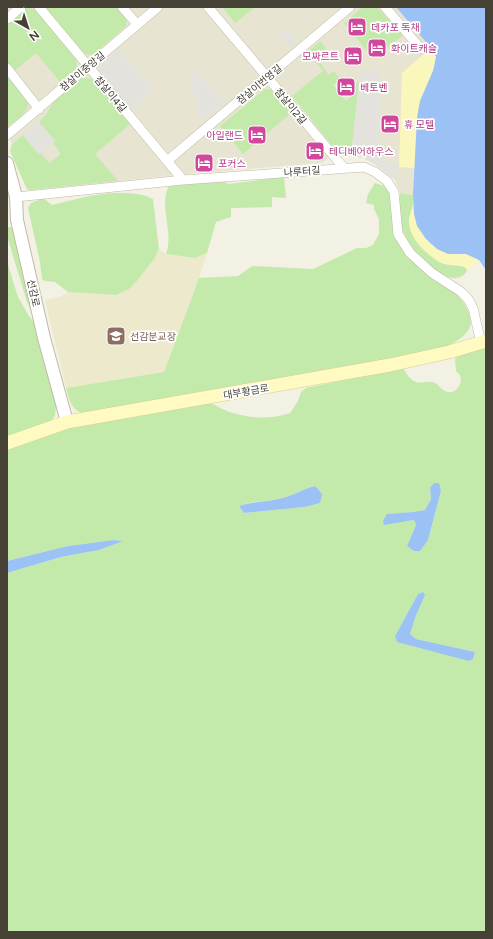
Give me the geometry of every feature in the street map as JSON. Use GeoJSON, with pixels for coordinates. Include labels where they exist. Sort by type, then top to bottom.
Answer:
{"type":"FeatureCollection","features":[{"type":"Feature","properties":{"kind":"main road","name":"대부황금로"},"geometry":{"type":"LineString","coordinates":[[7,443],[67,422],[390,365],[449,352],[484,342]]}},
{"type":"Feature","properties":{"kind":"street"},"geometry":{"type":"LineString","coordinates":[[7,19],[21,7]]}},
{"type":"Feature","properties":{"kind":"street","name":"참살이4길"},"geometry":{"type":"LineString","coordinates":[[39,7],[183,180]]}},
{"type":"Feature","properties":{"kind":"street"},"geometry":{"type":"LineString","coordinates":[[122,7],[137,24]]}},
{"type":"Feature","properties":{"kind":"street","name":"참살이중앙길"},"geometry":{"type":"LineString","coordinates":[[7,135],[158,7]]}},
{"type":"Feature","properties":{"kind":"street","name":"참살이2길"},"geometry":{"type":"LineString","coordinates":[[208,7],[344,168]]}},
{"type":"Feature","properties":{"kind":"street","name":"참살이번영길"},"geometry":{"type":"LineString","coordinates":[[167,160],[350,7]]}},
{"type":"Feature","properties":{"kind":"street"},"geometry":{"type":"LineString","coordinates":[[385,7],[421,49]]}},
{"type":"Feature","properties":{"kind":"street"},"geometry":{"type":"LineString","coordinates":[[7,68],[39,109]]}},
{"type":"Feature","properties":{"kind":"street","name":"선감로"},"geometry":{"type":"LineString","coordinates":[[7,163],[16,197],[18,220],[44,338],[67,422]]}},
{"type":"Feature","properties":{"kind":"street","name":"나루터길"},"geometry":{"type":"LineString","coordinates":[[16,197],[183,180],[364,167],[375,172],[387,181],[394,192],[398,234],[410,253],[432,273],[460,291],[468,299],[473,308],[484,342]]}},
{"type":"Feature","properties":{"kind":"shaded area"},"geometry":{"type":"Polygon","coordinates":[[[7,7],[396,7],[431,48],[436,57],[416,153],[413,195],[400,193],[395,180],[376,165],[364,158],[344,155],[337,151],[322,163],[187,174],[30,190],[27,189],[10,151],[12,144],[7,131],[7,7]]]}},
{"type":"Feature","properties":{"kind":"shaded area"},"geometry":{"type":"Polygon","coordinates":[[[286,27],[298,41],[290,47],[279,34],[286,27]]]}},
{"type":"Feature","properties":{"kind":"shaded area"},"geometry":{"type":"Polygon","coordinates":[[[118,49],[153,90],[131,110],[99,70],[102,63],[118,49]]]}},
{"type":"Feature","properties":{"kind":"shaded area"},"geometry":{"type":"Polygon","coordinates":[[[361,70],[380,70],[378,157],[399,167],[395,180],[376,165],[364,158],[351,155],[361,70]]]}},
{"type":"Feature","properties":{"kind":"shaded area"},"geometry":{"type":"Polygon","coordinates":[[[198,71],[224,103],[203,120],[194,109],[200,103],[189,89],[194,85],[189,79],[198,71]]]}},
{"type":"Feature","properties":{"kind":"shaded area"},"geometry":{"type":"Polygon","coordinates":[[[39,122],[55,141],[39,154],[23,135],[39,122]]]}},
{"type":"Feature","properties":{"kind":"shaded area","name":"선감분교장"},"geometry":{"type":"Polygon","coordinates":[[[159,249],[166,254],[195,258],[207,253],[164,372],[66,388],[45,300],[62,296],[68,292],[116,295],[129,289],[136,282],[154,259],[159,249]]]}},
{"type":"Feature","properties":{"kind":"green space"},"geometry":{"type":"Polygon","coordinates":[[[45,7],[117,7],[127,19],[126,26],[93,55],[85,54],[45,7]]]}},
{"type":"Feature","properties":{"kind":"green space"},"geometry":{"type":"Polygon","coordinates":[[[222,7],[255,7],[235,23],[222,7]]]}},
{"type":"Feature","properties":{"kind":"green space"},"geometry":{"type":"Polygon","coordinates":[[[363,7],[377,7],[403,35],[381,53],[379,51],[372,57],[344,23],[363,7]]]}},
{"type":"Feature","properties":{"kind":"green space"},"geometry":{"type":"Polygon","coordinates":[[[26,8],[35,9],[77,60],[76,69],[60,82],[36,53],[13,72],[7,65],[7,24],[26,8]]]}},
{"type":"Feature","properties":{"kind":"green space"},"geometry":{"type":"Polygon","coordinates":[[[320,41],[326,48],[322,52],[320,50],[314,55],[329,75],[334,71],[340,79],[333,85],[346,101],[355,93],[351,88],[359,81],[351,155],[340,154],[337,151],[292,96],[323,71],[308,52],[320,41]]]}},
{"type":"Feature","properties":{"kind":"green space"},"geometry":{"type":"Polygon","coordinates":[[[7,76],[28,100],[28,105],[22,116],[7,127],[7,76]]]}},
{"type":"Feature","properties":{"kind":"green space"},"geometry":{"type":"Polygon","coordinates":[[[83,77],[92,79],[130,124],[95,154],[118,181],[30,190],[27,189],[10,151],[12,144],[23,135],[38,154],[41,153],[49,163],[61,154],[53,143],[55,141],[39,122],[45,116],[54,101],[83,77]]]}},
{"type":"Feature","properties":{"kind":"green space"},"geometry":{"type":"Polygon","coordinates":[[[265,89],[272,90],[291,113],[243,154],[220,126],[265,89]]]}},
{"type":"Feature","properties":{"kind":"green space"},"geometry":{"type":"Polygon","coordinates":[[[284,177],[286,198],[272,197],[272,207],[231,208],[231,217],[216,222],[207,253],[195,258],[166,254],[168,237],[165,197],[171,183],[221,179],[228,184],[284,177]]]}},
{"type":"Feature","properties":{"kind":"green space"},"geometry":{"type":"Polygon","coordinates":[[[375,183],[384,185],[389,189],[395,234],[457,294],[469,312],[471,319],[470,326],[467,332],[454,343],[443,348],[357,366],[87,415],[78,411],[72,406],[66,388],[164,372],[199,278],[238,276],[252,266],[313,269],[357,248],[366,248],[373,245],[379,234],[379,219],[374,209],[374,205],[366,203],[368,194],[375,183]]]}},
{"type":"Feature","properties":{"kind":"green space"},"geometry":{"type":"Polygon","coordinates":[[[111,193],[138,194],[153,199],[159,249],[154,259],[136,282],[129,289],[116,295],[68,292],[55,282],[45,281],[42,279],[40,262],[28,208],[31,203],[43,198],[52,205],[89,196],[111,193]]]}},
{"type":"Feature","properties":{"kind":"green space"},"geometry":{"type":"Polygon","coordinates":[[[400,193],[413,195],[413,205],[409,220],[433,257],[444,264],[467,268],[467,271],[460,277],[451,278],[442,275],[415,252],[403,231],[400,209],[400,193]]]}},
{"type":"Feature","properties":{"kind":"green space"},"geometry":{"type":"Polygon","coordinates":[[[7,227],[11,227],[14,231],[32,312],[27,302],[7,236],[7,227]]]}},
{"type":"Feature","properties":{"kind":"green space"},"geometry":{"type":"Polygon","coordinates":[[[7,261],[18,297],[36,325],[53,384],[56,406],[55,415],[51,423],[7,438],[7,261]]]}},
{"type":"Feature","properties":{"kind":"green space"},"geometry":{"type":"Polygon","coordinates":[[[486,346],[486,932],[7,932],[7,573],[61,557],[99,550],[122,541],[114,540],[68,546],[7,561],[7,447],[60,430],[210,403],[240,415],[255,417],[276,416],[290,413],[298,401],[301,392],[306,388],[403,368],[408,376],[414,381],[433,382],[445,391],[453,392],[458,388],[461,382],[460,375],[456,371],[455,359],[460,354],[486,346]],[[315,486],[286,497],[239,506],[244,513],[305,507],[320,503],[315,486]],[[430,488],[431,499],[425,510],[388,514],[401,522],[414,520],[416,525],[407,546],[428,540],[441,491],[430,488]],[[423,592],[418,594],[395,636],[473,659],[475,652],[416,639],[410,634],[423,592]]]}},
{"type":"Feature","properties":{"kind":"sand"},"geometry":{"type":"Polygon","coordinates":[[[431,48],[436,57],[436,63],[420,101],[417,118],[415,168],[399,167],[402,73],[431,48]]]}},
{"type":"Feature","properties":{"kind":"sand"},"geometry":{"type":"Polygon","coordinates":[[[413,205],[414,214],[459,255],[466,254],[479,260],[467,271],[466,268],[461,266],[445,264],[426,252],[416,241],[410,227],[409,218],[413,205]]]}},
{"type":"Feature","properties":{"kind":"water"},"geometry":{"type":"Polygon","coordinates":[[[396,7],[486,7],[486,270],[479,260],[466,254],[448,254],[437,249],[426,239],[417,226],[414,214],[413,195],[417,118],[420,101],[433,71],[436,57],[431,48],[396,7]]]}},
{"type":"Feature","properties":{"kind":"water"},"geometry":{"type":"Polygon","coordinates":[[[434,483],[439,483],[441,491],[428,540],[420,551],[414,551],[407,546],[416,525],[414,520],[384,525],[383,521],[387,514],[425,510],[431,499],[430,488],[434,483]]]}},
{"type":"Feature","properties":{"kind":"water"},"geometry":{"type":"Polygon","coordinates":[[[315,486],[322,494],[320,503],[305,507],[244,513],[239,506],[280,499],[315,486]]]}},
{"type":"Feature","properties":{"kind":"water"},"geometry":{"type":"Polygon","coordinates":[[[114,540],[123,541],[99,550],[61,557],[7,573],[7,561],[68,546],[114,540]]]}},
{"type":"Feature","properties":{"kind":"water"},"geometry":{"type":"Polygon","coordinates":[[[423,592],[425,595],[416,615],[410,634],[416,639],[475,652],[473,659],[469,661],[397,642],[395,636],[418,594],[423,592]]]}},
{"type":"Feature","properties":{"kind":"place","name":"데카포 독채"},"geometry":{"type":"Point","coordinates":[357,27]}},
{"type":"Feature","properties":{"kind":"place","name":"화이트캐슬"},"geometry":{"type":"Point","coordinates":[377,48]}},
{"type":"Feature","properties":{"kind":"place","name":"모짜르트"},"geometry":{"type":"Point","coordinates":[353,56]}},
{"type":"Feature","properties":{"kind":"place","name":"베토벤"},"geometry":{"type":"Point","coordinates":[346,87]}},
{"type":"Feature","properties":{"kind":"place","name":"휴 모텔"},"geometry":{"type":"Point","coordinates":[390,124]}},
{"type":"Feature","properties":{"kind":"place","name":"아일랜드"},"geometry":{"type":"Point","coordinates":[257,135]}},
{"type":"Feature","properties":{"kind":"place","name":"테디베어하우스"},"geometry":{"type":"Point","coordinates":[315,151]}},
{"type":"Feature","properties":{"kind":"place","name":"포커스"},"geometry":{"type":"Point","coordinates":[204,163]}},
{"type":"Feature","properties":{"kind":"place","name":"선감분교장"},"geometry":{"type":"Point","coordinates":[116,336]}}]}
